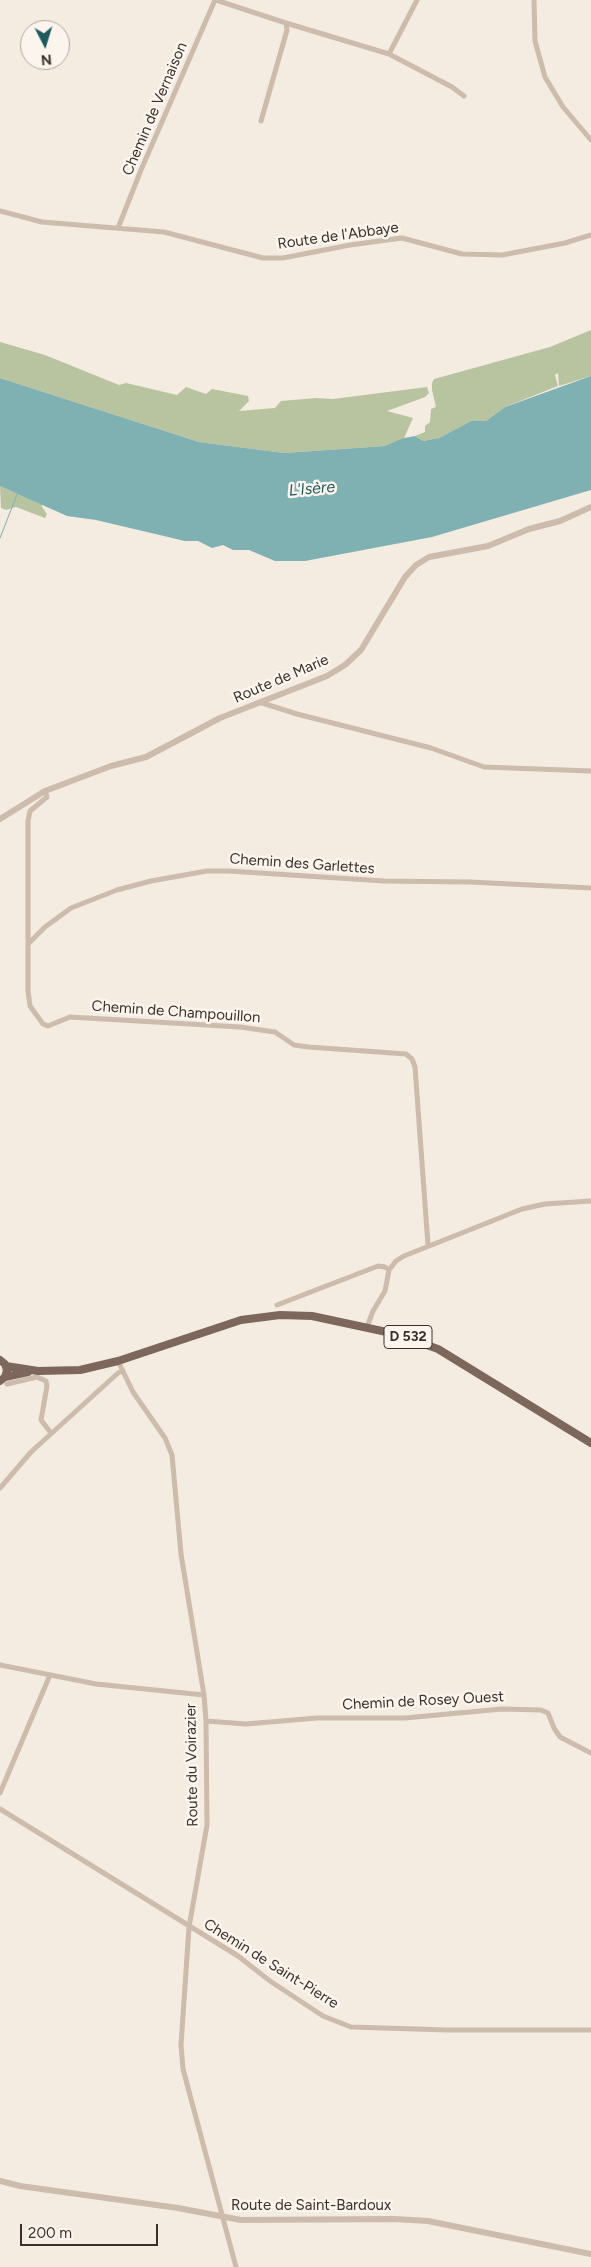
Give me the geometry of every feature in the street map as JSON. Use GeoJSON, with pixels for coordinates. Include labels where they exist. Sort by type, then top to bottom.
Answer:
{"type":"FeatureCollection","features":[{"type":"Feature","properties":{"kind":"main road","name":"D 532"},"geometry":{"type":"LineString","coordinates":[[3,1363],[38,1371],[80,1370],[118,1361],[219,1326],[258,1317],[312,1316],[368,1327],[410,1338],[438,1348],[591,1443]]}},
{"type":"Feature","properties":{"kind":"main road"},"geometry":{"type":"LineString","coordinates":[[3,1363],[4,1381]]}},
{"type":"Feature","properties":{"kind":"main road","name":"D 532"},"geometry":{"type":"LineString","coordinates":[[4,1381],[38,1371]]}},
{"type":"Feature","properties":{"kind":"street"},"geometry":{"type":"LineString","coordinates":[[216,0],[389,54],[452,86],[464,96]]}},
{"type":"Feature","properties":{"kind":"street","name":"Chemin de Vernaison"},"geometry":{"type":"LineString","coordinates":[[118,228],[141,170],[216,0]]}},
{"type":"Feature","properties":{"kind":"street"},"geometry":{"type":"LineString","coordinates":[[389,54],[417,0]]}},
{"type":"Feature","properties":{"kind":"street"},"geometry":{"type":"LineString","coordinates":[[534,0],[535,41],[545,77],[563,107],[591,140]]}},
{"type":"Feature","properties":{"kind":"street"},"geometry":{"type":"LineString","coordinates":[[261,122],[287,30],[286,23]]}},
{"type":"Feature","properties":{"kind":"street","name":"Route de l'Abbaye"},"geometry":{"type":"LineString","coordinates":[[0,211],[33,221],[164,232],[263,258],[283,258],[350,245],[402,238],[462,254],[502,255],[565,243],[591,235]]}},
{"type":"Feature","properties":{"kind":"street","name":"Route de Marie"},"geometry":{"type":"LineString","coordinates":[[0,819],[45,791],[111,766],[146,757],[220,718],[327,676],[345,665],[361,650],[405,577],[429,557],[488,546],[529,529],[560,521],[591,507]]}},
{"type":"Feature","properties":{"kind":"street"},"geometry":{"type":"LineString","coordinates":[[259,702],[298,714],[431,748],[484,767],[591,771]]}},
{"type":"Feature","properties":{"kind":"street"},"geometry":{"type":"LineString","coordinates":[[28,942],[28,821],[30,811],[47,797],[45,791]]}},
{"type":"Feature","properties":{"kind":"street","name":"Chemin des Garlettes"},"geometry":{"type":"LineString","coordinates":[[28,942],[71,908],[117,890],[142,883],[207,872],[229,871],[384,881],[470,882],[591,888]]}},
{"type":"Feature","properties":{"kind":"street","name":"Chemin de Champouillon"},"geometry":{"type":"LineString","coordinates":[[28,942],[30,1006],[43,1024],[48,1026],[70,1017],[240,1027],[275,1032],[294,1045],[406,1054],[412,1059],[414,1067],[428,1245]]}},
{"type":"Feature","properties":{"kind":"street"},"geometry":{"type":"LineString","coordinates":[[368,1327],[373,1311],[384,1291],[389,1270],[396,1261],[404,1256],[522,1209],[545,1204],[591,1201]]}},
{"type":"Feature","properties":{"kind":"street"},"geometry":{"type":"LineString","coordinates":[[277,1304],[378,1266],[389,1270]]}},
{"type":"Feature","properties":{"kind":"street","name":"Route du Voirazier"},"geometry":{"type":"LineString","coordinates":[[118,1361],[133,1392],[165,1438],[172,1455],[181,1554],[204,1695],[207,1825],[189,1928],[181,2045],[183,2069],[236,2267]]}},
{"type":"Feature","properties":{"kind":"street"},"geometry":{"type":"LineString","coordinates":[[0,1488],[31,1452],[122,1371]]}},
{"type":"Feature","properties":{"kind":"street"},"geometry":{"type":"LineString","coordinates":[[4,1381],[37,1377],[46,1381],[47,1386],[41,1420],[51,1433]]}},
{"type":"Feature","properties":{"kind":"street"},"geometry":{"type":"LineString","coordinates":[[0,1665],[96,1684],[204,1695]]}},
{"type":"Feature","properties":{"kind":"street"},"geometry":{"type":"LineString","coordinates":[[0,1793],[50,1675]]}},
{"type":"Feature","properties":{"kind":"street","name":"Chemin de Rosey Ouest"},"geometry":{"type":"LineString","coordinates":[[206,1721],[246,1724],[317,1718],[405,1718],[502,1709],[541,1710],[548,1713],[560,1737],[591,1753]]}},
{"type":"Feature","properties":{"kind":"street","name":"Chemin de Saint-Pierre"},"geometry":{"type":"LineString","coordinates":[[0,1809],[189,1928],[238,1956],[270,1981],[323,2016],[351,2027],[447,2030],[591,2030]]}},
{"type":"Feature","properties":{"kind":"street","name":"Route de Saint-Bardoux"},"geometry":{"type":"LineString","coordinates":[[0,2181],[62,2192],[178,2208],[223,2218],[257,2221],[394,2219],[428,2221],[591,2254]]}},
{"type":"Feature","properties":{"kind":"green space"},"geometry":{"type":"Polygon","coordinates":[[[591,330],[591,376],[559,386],[558,373],[555,375],[558,386],[505,407],[486,421],[471,421],[439,438],[423,441],[415,436],[425,432],[425,426],[430,422],[431,409],[436,407],[432,390],[434,379],[550,347],[591,330]]]}},
{"type":"Feature","properties":{"kind":"green space"},"geometry":{"type":"Polygon","coordinates":[[[0,342],[45,355],[119,385],[126,383],[177,395],[186,387],[206,394],[212,389],[248,396],[249,401],[239,411],[275,408],[281,401],[316,398],[333,399],[427,387],[429,393],[425,397],[387,411],[413,418],[404,438],[397,443],[385,446],[284,453],[199,442],[0,378],[0,342]]]}},
{"type":"Feature","properties":{"kind":"green space"},"geometry":{"type":"Polygon","coordinates":[[[0,486],[42,504],[47,514],[45,518],[16,507],[6,510],[1,508],[0,486]]]}},
{"type":"Feature","properties":{"kind":"water","name":"L'Isère"},"geometry":{"type":"Polygon","coordinates":[[[591,376],[591,490],[432,537],[305,561],[275,561],[249,550],[233,550],[223,545],[212,548],[198,541],[185,541],[96,520],[67,516],[0,486],[0,378],[199,442],[284,453],[385,446],[404,438],[415,436],[423,441],[439,438],[471,421],[486,421],[505,407],[591,376]]]}},
{"type":"Feature","properties":{"kind":"waterway"},"geometry":{"type":"LineString","coordinates":[[0,538],[18,492]]}}]}
